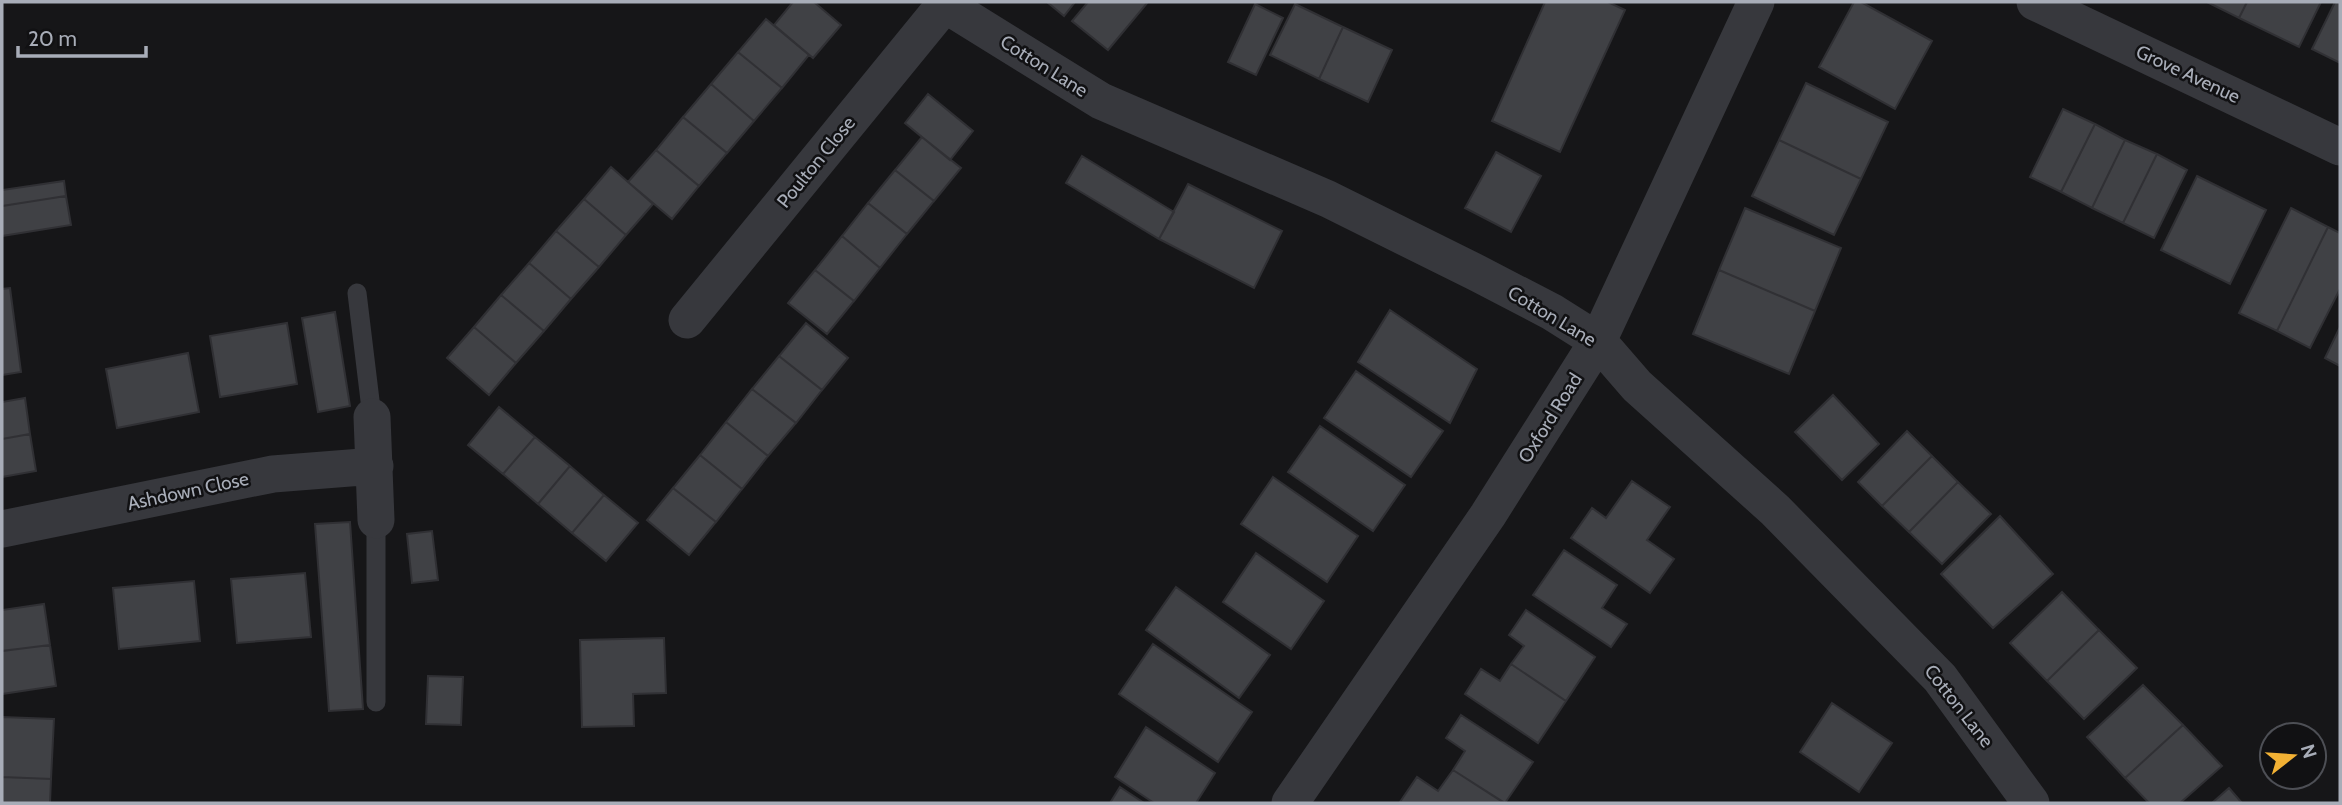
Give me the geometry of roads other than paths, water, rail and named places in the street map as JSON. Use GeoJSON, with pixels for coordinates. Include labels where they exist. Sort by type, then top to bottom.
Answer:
{"type":"FeatureCollection","features":[{"type":"Feature","properties":{"kind":"street","name":"Oxford Road"},"geometry":{"type":"LineString","coordinates":[[1290,803],[1488,515],[1598,341],[1756,2]]}},
{"type":"Feature","properties":{"kind":"street","name":"Grove Avenue"},"geometry":{"type":"LineString","coordinates":[[2035,2],[2340,147]]}},
{"type":"Feature","properties":{"kind":"street","name":"Cotton Lane"},"geometry":{"type":"LineString","coordinates":[[943,3],[1101,102],[1328,199],[1499,284],[1552,312],[1598,341],[1637,386],[1775,510],[1940,678],[2031,803]]}},
{"type":"Feature","properties":{"kind":"street","name":"Poulton Close"},"geometry":{"type":"LineString","coordinates":[[687,320],[943,3]]}},
{"type":"Feature","properties":{"kind":"street"},"geometry":{"type":"LineString","coordinates":[[372,417],[376,520]]}},
{"type":"Feature","properties":{"kind":"street","name":"Ashdown Close"},"geometry":{"type":"LineString","coordinates":[[2,529],[273,474],[375,466]]}},
{"type":"Feature","properties":{"kind":"lane"},"geometry":{"type":"LineString","coordinates":[[357,293],[372,417]]}},
{"type":"Feature","properties":{"kind":"lane"},"geometry":{"type":"LineString","coordinates":[[376,520],[376,702]]}}]}
